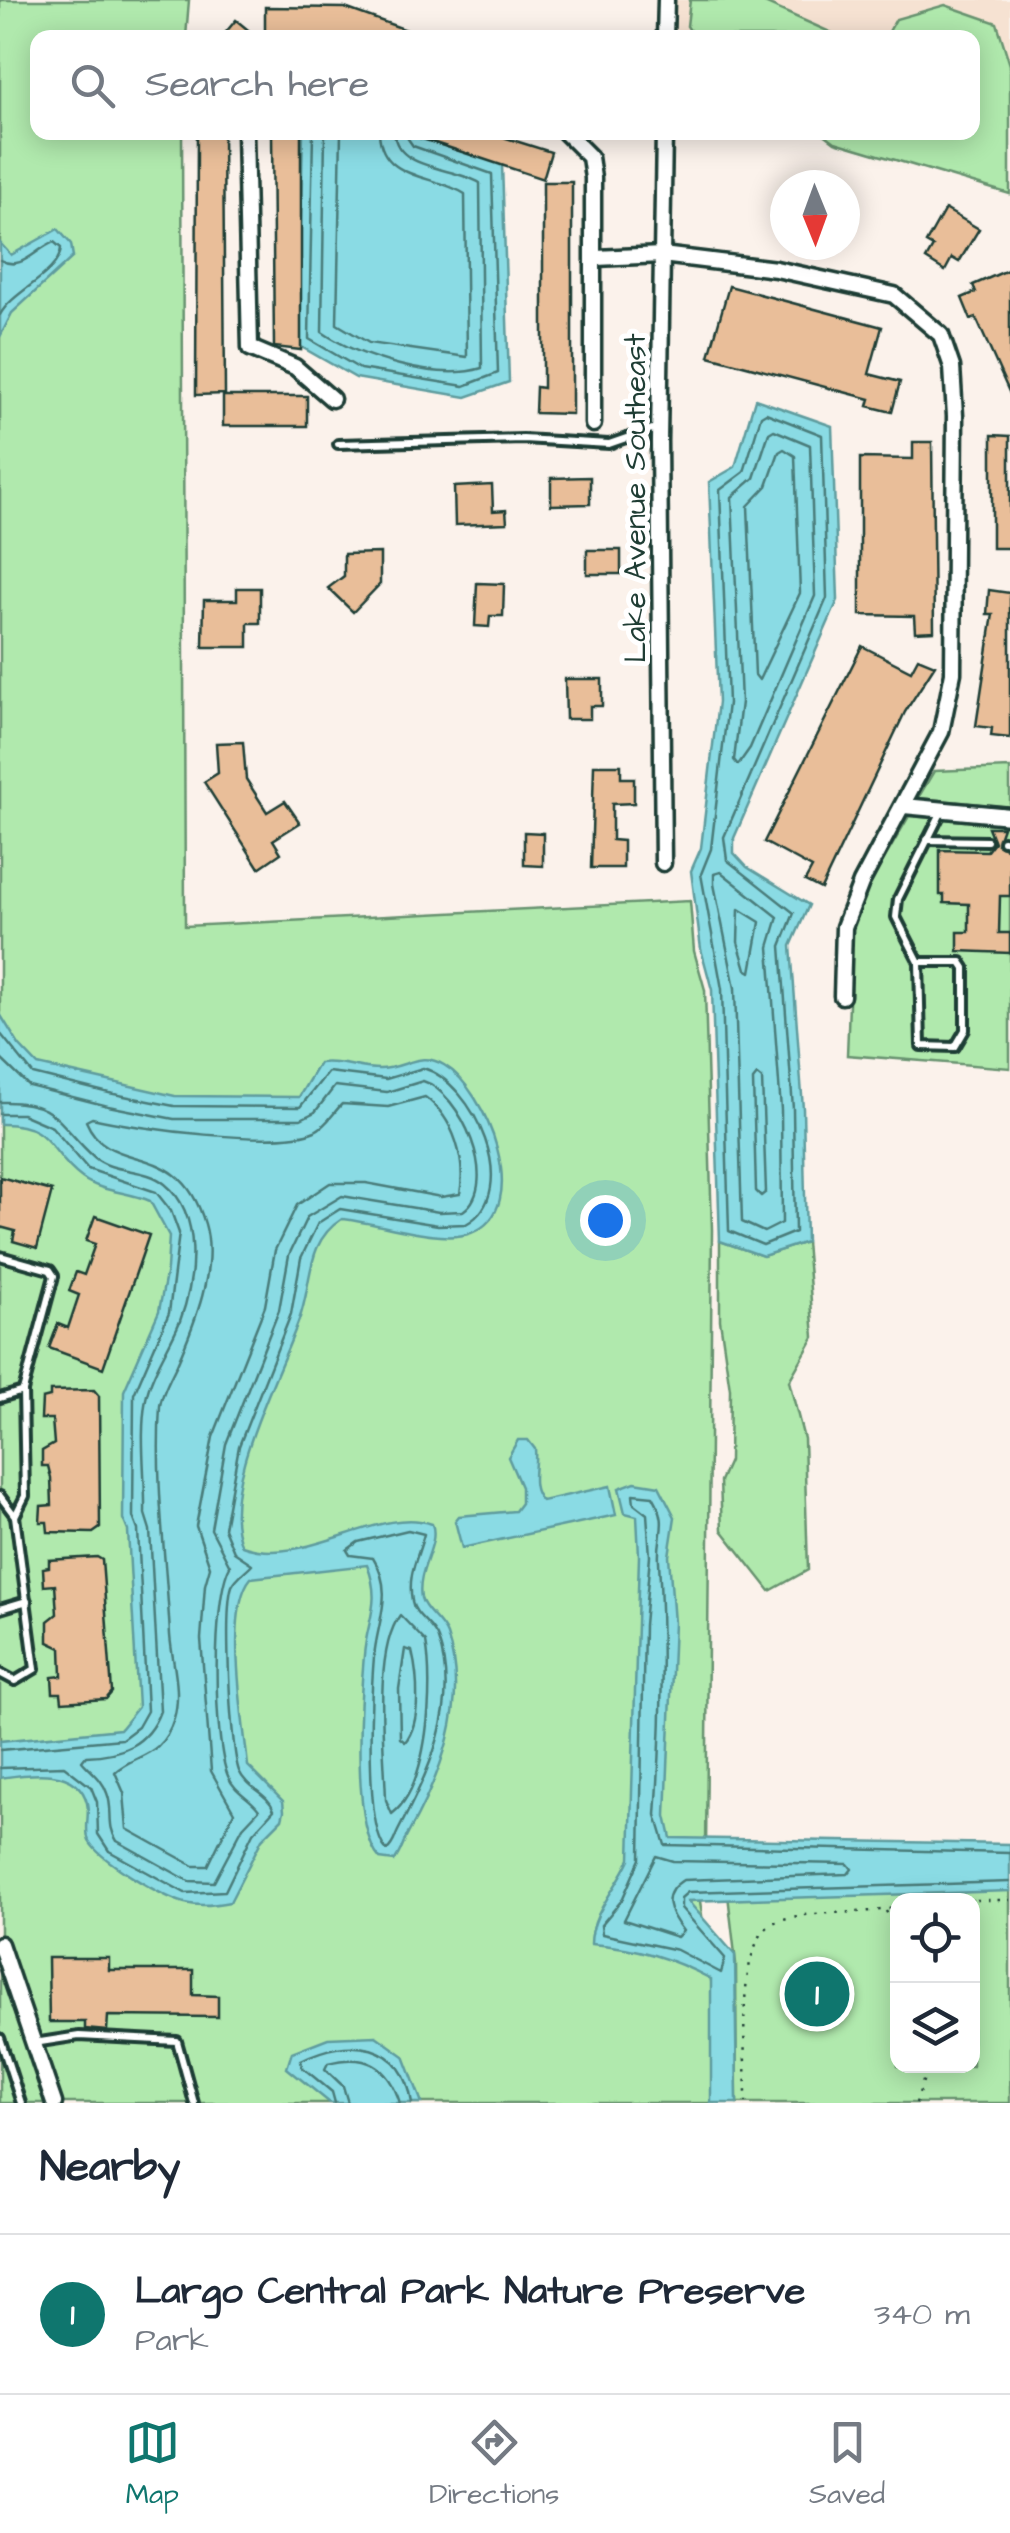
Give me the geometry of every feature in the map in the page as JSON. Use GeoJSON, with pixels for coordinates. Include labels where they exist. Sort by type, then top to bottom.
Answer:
{"type":"FeatureCollection","features":[{"type":"Feature","properties":{"kind":"street"},"geometry":{"type":"LineString","coordinates":[[665,30],[666,0]]}},
{"type":"Feature","properties":{"kind":"street"},"geometry":{"type":"LineString","coordinates":[[245,140],[250,348],[295,367],[332,400]]}},
{"type":"Feature","properties":{"kind":"street"},"geometry":{"type":"LineString","coordinates":[[573,140],[590,157],[596,258],[593,424]]}},
{"type":"Feature","properties":{"kind":"street","name":"Lake Avenue Southeast"},"geometry":{"type":"LineString","coordinates":[[663,863],[659,427],[664,140]]}},
{"type":"Feature","properties":{"kind":"street"},"geometry":{"type":"LineString","coordinates":[[596,258],[662,256],[776,269],[894,296],[940,335],[952,367],[952,673],[941,732],[860,883],[844,927],[842,996]]}},
{"type":"Feature","properties":{"kind":"street"},"geometry":{"type":"LineString","coordinates":[[904,806],[1010,816]]}},
{"type":"Feature","properties":{"kind":"street"},"geometry":{"type":"LineString","coordinates":[[0,1944],[4,1967],[54,2103]]}},
{"type":"Feature","properties":{"kind":"lane"},"geometry":{"type":"LineString","coordinates":[[338,444],[523,439],[609,444],[659,427]]}},
{"type":"Feature","properties":{"kind":"lane"},"geometry":{"type":"LineString","coordinates":[[919,962],[961,962],[966,968],[965,1030],[954,1048],[921,1046],[919,962],[896,917],[898,898],[942,810]]}},
{"type":"Feature","properties":{"kind":"lane"},"geometry":{"type":"LineString","coordinates":[[927,840],[987,841]]}},
{"type":"Feature","properties":{"kind":"lane"},"geometry":{"type":"LineString","coordinates":[[0,1256],[50,1270],[54,1276],[23,1390],[25,1496],[15,1516]]}},
{"type":"Feature","properties":{"kind":"lane"},"geometry":{"type":"LineString","coordinates":[[0,1398],[23,1390]]}},
{"type":"Feature","properties":{"kind":"lane"},"geometry":{"type":"LineString","coordinates":[[0,1496],[15,1516],[34,1673],[16,1681],[0,1674]]}},
{"type":"Feature","properties":{"kind":"lane"},"geometry":{"type":"LineString","coordinates":[[0,1609],[27,1601]]}},
{"type":"Feature","properties":{"kind":"lane"},"geometry":{"type":"LineString","coordinates":[[34,2043],[78,2036],[177,2041],[194,2103]]}},
{"type":"Feature","properties":{"kind":"lane"},"geometry":{"type":"LineString","coordinates":[[0,2038],[21,2103]]}},
{"type":"Feature","properties":{"kind":"path"},"geometry":{"type":"LineString","coordinates":[[980,1900],[1010,1900]]}},
{"type":"Feature","properties":{"kind":"path"},"geometry":{"type":"LineString","coordinates":[[746,2103],[748,1974],[759,1936],[780,1920],[890,1909]]}},
{"type":"Feature","properties":{"kind":"path"},"geometry":{"type":"LineString","coordinates":[[886,1910],[890,1918]]}},
{"type":"Feature","properties":{"kind":"path"},"geometry":{"type":"LineString","coordinates":[[916,2103],[923,2082],[921,2073]]}},
{"type":"Feature","properties":{"kind":"shaded area"},"geometry":{"type":"Polygon","coordinates":[[[674,0],[690,0],[690,30],[673,30],[674,0]]]}},
{"type":"Feature","properties":{"kind":"shaded area"},"geometry":{"type":"Polygon","coordinates":[[[758,0],[1010,0],[1010,65],[997,23],[896,19],[890,30],[824,30],[758,0]]]}},
{"type":"Feature","properties":{"kind":"green space"},"geometry":{"type":"Polygon","coordinates":[[[0,0],[189,0],[187,30],[30,30],[30,140],[182,140],[185,926],[690,901],[694,951],[705,990],[712,1230],[706,1849],[700,1901],[713,1995],[714,2103],[0,2103],[0,0]]]}},
{"type":"Feature","properties":{"kind":"green space"},"geometry":{"type":"Polygon","coordinates":[[[690,0],[758,0],[825,30],[690,30],[690,0]]]}},
{"type":"Feature","properties":{"kind":"green space"},"geometry":{"type":"Polygon","coordinates":[[[945,5],[997,23],[1010,65],[1010,194],[832,140],[980,140],[980,30],[890,30],[896,19],[945,5]]]}},
{"type":"Feature","properties":{"kind":"green space"},"geometry":{"type":"Polygon","coordinates":[[[1010,768],[1010,807],[918,798],[934,771],[1010,768]]]}},
{"type":"Feature","properties":{"kind":"green space"},"geometry":{"type":"Polygon","coordinates":[[[909,816],[1010,825],[1010,1068],[847,1055],[852,929],[868,887],[909,816]]]}},
{"type":"Feature","properties":{"kind":"green space"},"geometry":{"type":"Polygon","coordinates":[[[720,1241],[763,1256],[806,1242],[814,1337],[789,1381],[804,1439],[808,1570],[770,1591],[722,1530],[720,1481],[729,1461],[730,1389],[720,1320],[720,1241]]]}},
{"type":"Feature","properties":{"kind":"green space"},"geometry":{"type":"Polygon","coordinates":[[[1010,1889],[1010,2103],[737,2103],[736,1963],[728,1895],[1010,1889]]]}},
{"type":"Feature","properties":{"kind":"water"},"geometry":{"type":"Polygon","coordinates":[[[303,140],[425,140],[502,164],[509,382],[466,397],[356,378],[298,345],[303,140]]]}},
{"type":"Feature","properties":{"kind":"water"},"geometry":{"type":"Polygon","coordinates":[[[58,229],[71,244],[73,257],[12,313],[0,337],[0,243],[11,255],[58,229]]]}},
{"type":"Feature","properties":{"kind":"water"},"geometry":{"type":"Polygon","coordinates":[[[755,399],[832,426],[838,600],[734,838],[734,853],[747,867],[809,905],[791,946],[803,1109],[806,1242],[763,1256],[720,1241],[712,990],[701,949],[691,871],[701,848],[718,702],[709,482],[735,467],[755,399]]]}},
{"type":"Feature","properties":{"kind":"water"},"geometry":{"type":"Polygon","coordinates":[[[0,1014],[19,1045],[38,1065],[175,1096],[299,1097],[319,1063],[379,1069],[427,1059],[444,1065],[460,1078],[488,1122],[502,1176],[500,1200],[490,1220],[471,1233],[443,1236],[342,1219],[322,1239],[299,1320],[253,1433],[237,1495],[236,1523],[242,1546],[266,1551],[316,1544],[389,1522],[411,1520],[432,1524],[433,1540],[422,1577],[421,1598],[447,1635],[455,1687],[453,1713],[431,1788],[394,1861],[380,1859],[371,1843],[361,1792],[362,1675],[373,1601],[367,1565],[251,1578],[243,1593],[237,1640],[248,1766],[283,1801],[284,1811],[282,1819],[262,1839],[230,1902],[202,1905],[175,1899],[105,1858],[89,1841],[87,1803],[73,1782],[50,1775],[0,1778],[0,1741],[120,1729],[138,1707],[128,1531],[123,1519],[124,1391],[159,1311],[169,1236],[150,1201],[90,1183],[40,1134],[30,1128],[0,1124],[0,1014]]]}},
{"type":"Feature","properties":{"kind":"water"},"geometry":{"type":"Polygon","coordinates":[[[518,1440],[528,1440],[535,1449],[534,1483],[542,1501],[610,1486],[616,1515],[462,1548],[455,1521],[459,1516],[515,1511],[521,1503],[521,1487],[508,1457],[518,1440]]]}},
{"type":"Feature","properties":{"kind":"water"},"geometry":{"type":"Polygon","coordinates":[[[635,1482],[659,1486],[675,1517],[669,1556],[674,1623],[666,1816],[671,1838],[1010,1844],[1010,1891],[688,1901],[735,1955],[737,2103],[711,2103],[711,1979],[653,1955],[591,1944],[600,1911],[630,1859],[639,1556],[637,1516],[625,1513],[619,1488],[635,1482]]]}},
{"type":"Feature","properties":{"kind":"water"},"geometry":{"type":"Polygon","coordinates":[[[376,2036],[404,2056],[422,2103],[330,2103],[287,2068],[292,2052],[328,2038],[376,2036]]]}},
{"type":"Feature","properties":{"kind":"building"},"geometry":{"type":"Polygon","coordinates":[[[265,7],[345,8],[407,30],[265,30],[265,7]]]}},
{"type":"Feature","properties":{"kind":"building"},"geometry":{"type":"Polygon","coordinates":[[[236,20],[248,30],[228,30],[236,20]]]}},
{"type":"Feature","properties":{"kind":"building"},"geometry":{"type":"Polygon","coordinates":[[[197,140],[223,140],[225,394],[196,395],[197,140]]]}},
{"type":"Feature","properties":{"kind":"building"},"geometry":{"type":"Polygon","coordinates":[[[272,140],[301,140],[301,350],[274,347],[272,140]]]}},
{"type":"Feature","properties":{"kind":"building"},"geometry":{"type":"Polygon","coordinates":[[[426,140],[513,140],[551,152],[543,179],[426,140]]]}},
{"type":"Feature","properties":{"kind":"building"},"geometry":{"type":"Polygon","coordinates":[[[543,182],[572,182],[572,414],[535,413],[536,387],[543,388],[543,182]]]}},
{"type":"Feature","properties":{"kind":"building"},"geometry":{"type":"Polygon","coordinates":[[[945,209],[979,229],[959,262],[952,258],[945,271],[926,259],[933,247],[926,243],[945,209]]]}},
{"type":"Feature","properties":{"kind":"building"},"geometry":{"type":"Polygon","coordinates":[[[1010,269],[1010,394],[976,318],[971,320],[962,298],[976,292],[973,285],[1010,269]]]}},
{"type":"Feature","properties":{"kind":"building"},"geometry":{"type":"Polygon","coordinates":[[[729,286],[882,327],[869,374],[900,382],[892,412],[868,406],[870,399],[709,356],[729,286]]]}},
{"type":"Feature","properties":{"kind":"building"},"geometry":{"type":"Polygon","coordinates":[[[223,396],[307,396],[307,426],[223,426],[223,396]]]}},
{"type":"Feature","properties":{"kind":"building"},"geometry":{"type":"Polygon","coordinates":[[[992,435],[1010,436],[1010,548],[992,548],[992,435]]]}},
{"type":"Feature","properties":{"kind":"building"},"geometry":{"type":"Polygon","coordinates":[[[913,442],[932,442],[934,631],[915,632],[914,616],[860,615],[860,458],[913,459],[913,442]]]}},
{"type":"Feature","properties":{"kind":"building"},"geometry":{"type":"Polygon","coordinates":[[[590,477],[590,504],[551,505],[551,478],[590,477]]]}},
{"type":"Feature","properties":{"kind":"building"},"geometry":{"type":"Polygon","coordinates":[[[492,485],[493,511],[506,510],[507,523],[455,525],[454,487],[492,485]]]}},
{"type":"Feature","properties":{"kind":"building"},"geometry":{"type":"Polygon","coordinates":[[[587,550],[621,550],[621,574],[587,574],[587,550]]]}},
{"type":"Feature","properties":{"kind":"building"},"geometry":{"type":"Polygon","coordinates":[[[380,553],[380,584],[353,612],[328,588],[344,576],[344,554],[380,553]]]}},
{"type":"Feature","properties":{"kind":"building"},"geometry":{"type":"Polygon","coordinates":[[[477,583],[504,584],[503,616],[490,616],[489,627],[475,626],[477,583]]]}},
{"type":"Feature","properties":{"kind":"building"},"geometry":{"type":"Polygon","coordinates":[[[237,588],[260,588],[260,623],[248,623],[248,647],[203,647],[204,600],[237,600],[237,588]]]}},
{"type":"Feature","properties":{"kind":"building"},"geometry":{"type":"Polygon","coordinates":[[[989,590],[1010,593],[1010,738],[991,736],[992,728],[976,726],[993,614],[987,614],[989,590]]]}},
{"type":"Feature","properties":{"kind":"building"},"geometry":{"type":"Polygon","coordinates":[[[862,646],[911,671],[918,658],[935,665],[905,712],[821,889],[805,881],[812,868],[764,842],[862,646]]]}},
{"type":"Feature","properties":{"kind":"building"},"geometry":{"type":"Polygon","coordinates":[[[565,679],[602,679],[602,706],[590,706],[590,719],[566,719],[565,679]]]}},
{"type":"Feature","properties":{"kind":"building"},"geometry":{"type":"Polygon","coordinates":[[[243,742],[246,779],[267,812],[285,801],[300,823],[273,840],[281,853],[259,868],[204,782],[218,773],[216,743],[243,742]]]}},
{"type":"Feature","properties":{"kind":"building"},"geometry":{"type":"Polygon","coordinates":[[[594,765],[621,765],[621,778],[634,778],[634,803],[612,804],[612,840],[623,841],[623,868],[591,868],[594,765]]]}},
{"type":"Feature","properties":{"kind":"building"},"geometry":{"type":"Polygon","coordinates":[[[988,827],[1003,827],[997,844],[1010,850],[1010,896],[1000,896],[999,933],[1010,933],[1010,953],[958,951],[958,932],[969,932],[969,904],[944,903],[944,895],[940,895],[940,850],[987,851],[994,842],[988,827]]]}},
{"type":"Feature","properties":{"kind":"building"},"geometry":{"type":"Polygon","coordinates":[[[524,832],[543,833],[543,866],[524,865],[524,832]]]}},
{"type":"Feature","properties":{"kind":"building"},"geometry":{"type":"Polygon","coordinates":[[[0,1177],[52,1191],[37,1248],[13,1241],[15,1231],[0,1227],[0,1177]]]}},
{"type":"Feature","properties":{"kind":"building"},"geometry":{"type":"Polygon","coordinates":[[[95,1216],[149,1235],[103,1368],[49,1348],[58,1324],[68,1328],[79,1295],[69,1291],[76,1272],[84,1275],[95,1244],[86,1241],[95,1216]]]}},
{"type":"Feature","properties":{"kind":"building"},"geometry":{"type":"Polygon","coordinates":[[[94,1390],[99,1396],[100,1528],[93,1533],[48,1532],[47,1522],[40,1522],[41,1506],[52,1505],[51,1478],[48,1466],[42,1466],[42,1451],[54,1444],[52,1419],[41,1419],[42,1399],[50,1397],[50,1391],[94,1390]]]}},
{"type":"Feature","properties":{"kind":"building"},"geometry":{"type":"Polygon","coordinates":[[[49,1560],[102,1560],[112,1692],[106,1699],[62,1702],[61,1693],[53,1693],[52,1677],[62,1676],[61,1648],[48,1642],[48,1621],[57,1614],[55,1585],[44,1586],[43,1568],[49,1567],[49,1560]]]}},
{"type":"Feature","properties":{"kind":"building"},"geometry":{"type":"Polygon","coordinates":[[[48,1958],[109,1958],[109,1970],[193,1970],[193,1995],[218,1996],[218,2017],[108,2016],[107,2031],[85,2029],[85,2022],[49,2022],[48,1958]]]}},
{"type":"Feature","properties":{"kind":"place","name":"Largo Central Park Nature Preserve"},"geometry":{"type":"Point","coordinates":[817,1994]}}]}
